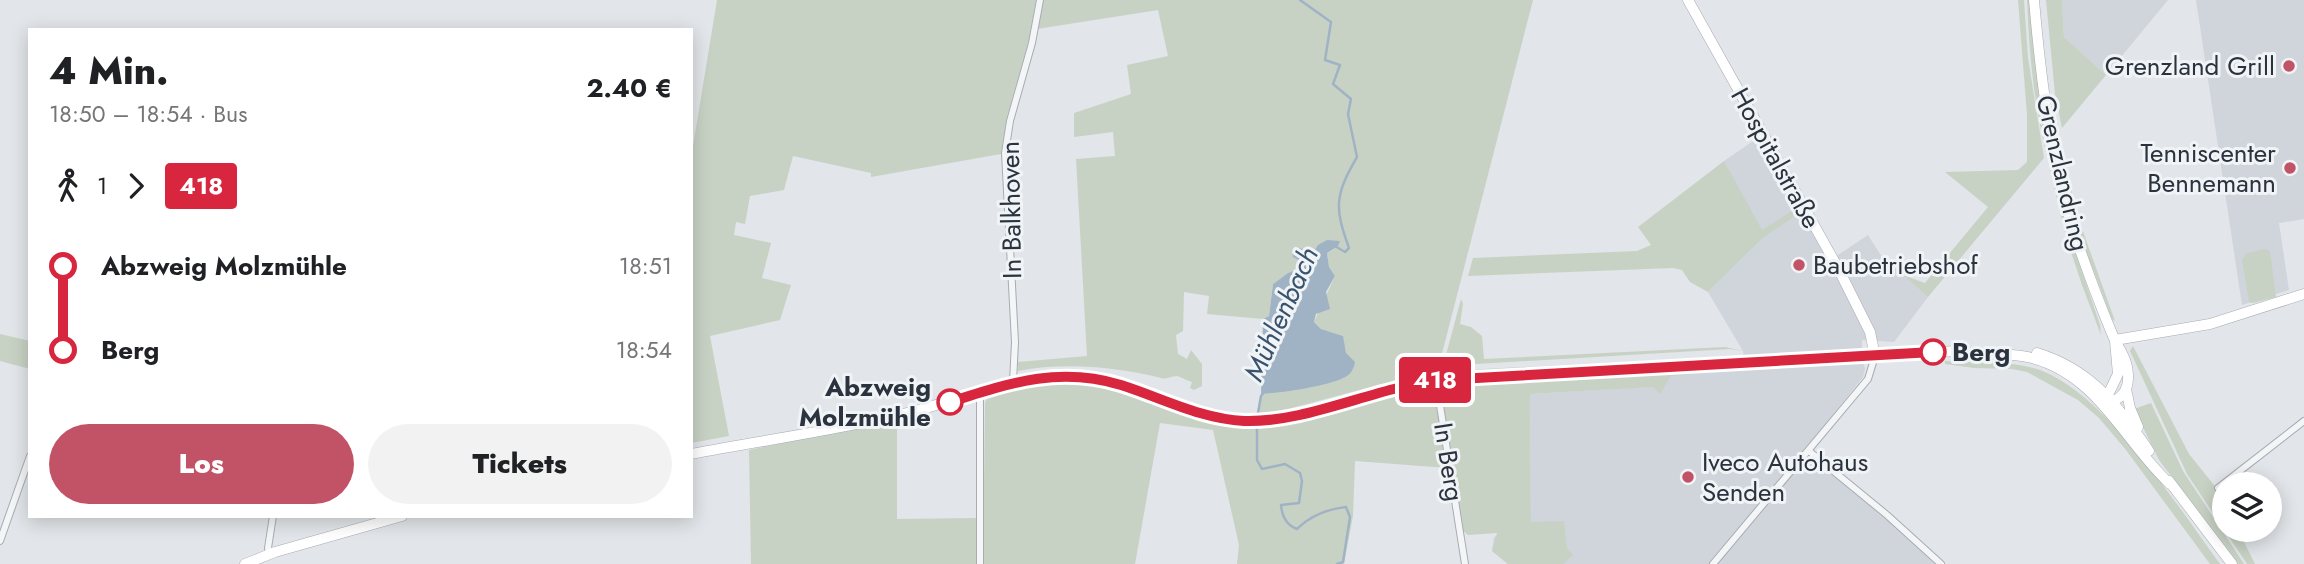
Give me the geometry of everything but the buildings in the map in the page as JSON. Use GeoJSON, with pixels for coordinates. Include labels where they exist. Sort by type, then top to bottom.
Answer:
{"type":"FeatureCollection","features":[{"type":"Feature","properties":{"kind":"main road","name":"Hospitalstraße"},"geometry":{"type":"LineString","coordinates":[[1688,0],[1838,268],[1870,332],[1875,356]]}},
{"type":"Feature","properties":{"kind":"main road","name":"Grenzlandring"},"geometry":{"type":"LineString","coordinates":[[2034,0],[2043,85],[2062,188],[2076,239],[2115,340],[2127,363],[2129,377],[2126,389],[2130,408],[2148,450]]}},
{"type":"Feature","properties":{"kind":"main road"},"geometry":{"type":"LineString","coordinates":[[2115,340],[2210,324],[2304,294]]}},
{"type":"Feature","properties":{"kind":"main road","name":"Grenzlandring"},"geometry":{"type":"LineString","coordinates":[[2108,401],[2118,374],[2115,340]]}},
{"type":"Feature","properties":{"kind":"main road"},"geometry":{"type":"LineString","coordinates":[[693,454],[908,413],[1031,378],[1093,378],[1214,417],[1244,421],[1294,416],[1436,380],[1994,348],[2036,352],[2077,371],[2108,401],[2148,450],[2170,484]]}},
{"type":"Feature","properties":{"kind":"main road"},"geometry":{"type":"LineString","coordinates":[[2108,401],[2123,395],[2126,389]]}},
{"type":"Feature","properties":{"kind":"main road"},"geometry":{"type":"LineString","coordinates":[[2108,401],[2232,564]]}},
{"type":"Feature","properties":{"kind":"main road"},"geometry":{"type":"LineString","coordinates":[[245,564],[270,554],[395,518]]}},
{"type":"Feature","properties":{"kind":"street","name":"In Balkhoven"},"geometry":{"type":"LineString","coordinates":[[1013,382],[1015,342],[1005,153],[1010,121],[1032,43],[1040,0]]}},
{"type":"Feature","properties":{"kind":"street"},"geometry":{"type":"LineString","coordinates":[[1713,564],[1868,379],[1875,356]]}},
{"type":"Feature","properties":{"kind":"street","name":"In Berg"},"geometry":{"type":"LineString","coordinates":[[1436,380],[1465,564]]}},
{"type":"Feature","properties":{"kind":"street"},"geometry":{"type":"LineString","coordinates":[[980,392],[980,564]]}},
{"type":"Feature","properties":{"kind":"street"},"geometry":{"type":"LineString","coordinates":[[2239,472],[2304,421]]}},
{"type":"Feature","properties":{"kind":"street"},"geometry":{"type":"LineString","coordinates":[[1809,451],[1887,514],[1941,564]]}},
{"type":"Feature","properties":{"kind":"street"},"geometry":{"type":"LineString","coordinates":[[0,541],[28,462]]}},
{"type":"Feature","properties":{"kind":"street"},"geometry":{"type":"LineString","coordinates":[[270,554],[268,548],[273,518]]}},
{"type":"Feature","properties":{"kind":"shaded area"},"geometry":{"type":"Polygon","coordinates":[[[2062,0],[2168,0],[2106,75],[2064,37],[2062,0]]]}},
{"type":"Feature","properties":{"kind":"shaded area"},"geometry":{"type":"Polygon","coordinates":[[[2196,0],[2304,0],[2304,219],[2279,223],[2289,290],[2242,305],[2196,0]]]}},
{"type":"Feature","properties":{"kind":"shaded area"},"geometry":{"type":"Polygon","coordinates":[[[1759,137],[1829,261],[1868,235],[1880,254],[1928,297],[1894,342],[1862,340],[1865,369],[1863,377],[1806,449],[1935,564],[1508,564],[1492,551],[1494,537],[1531,522],[1530,394],[1664,386],[1674,370],[1745,368],[1743,351],[1708,292],[1764,237],[1724,161],[1759,137]]]}},
{"type":"Feature","properties":{"kind":"green space"},"geometry":{"type":"Polygon","coordinates":[[[717,0],[1036,0],[1029,40],[1007,117],[1001,154],[871,177],[871,173],[793,156],[784,190],[750,196],[745,224],[736,222],[734,235],[771,243],[762,278],[791,285],[780,320],[710,336],[729,436],[693,443],[693,146],[717,0]]]}},
{"type":"Feature","properties":{"kind":"green space"},"geometry":{"type":"Polygon","coordinates":[[[1041,0],[1533,0],[1438,369],[1288,409],[1257,414],[1261,394],[1325,384],[1346,353],[1342,336],[1321,329],[1314,322],[1335,276],[1329,267],[1327,253],[1334,249],[1307,254],[1293,251],[1294,257],[1302,262],[1302,267],[1273,284],[1269,316],[1263,319],[1207,314],[1209,296],[1184,292],[1183,331],[1176,335],[1178,354],[1187,359],[1191,350],[1202,364],[1202,386],[1194,390],[1190,388],[1192,382],[1177,376],[1163,378],[1072,366],[1018,371],[1018,362],[1087,356],[1076,159],[1115,156],[1113,132],[1074,137],[1074,113],[1131,94],[1127,65],[1168,56],[1158,10],[1037,29],[1041,0]]]}},
{"type":"Feature","properties":{"kind":"green space"},"geometry":{"type":"Polygon","coordinates":[[[2018,0],[2024,0],[2028,58],[2044,158],[1928,297],[1903,275],[1925,283],[1988,207],[1945,172],[2018,170],[2027,162],[2027,115],[2018,0]]]}},
{"type":"Feature","properties":{"kind":"green space"},"geometry":{"type":"Polygon","coordinates":[[[2027,0],[2030,0],[2036,68],[2050,152],[2047,157],[2033,79],[2027,0]]]}},
{"type":"Feature","properties":{"kind":"green space"},"geometry":{"type":"Polygon","coordinates":[[[2046,0],[2062,0],[2064,37],[2106,75],[2062,128],[2055,94],[2046,0]]]}},
{"type":"Feature","properties":{"kind":"green space"},"geometry":{"type":"Polygon","coordinates":[[[2060,138],[2076,212],[2115,321],[2078,230],[2057,143],[2060,138]]]}},
{"type":"Feature","properties":{"kind":"green space"},"geometry":{"type":"Polygon","coordinates":[[[1724,161],[1762,230],[1800,206],[1802,211],[1764,237],[1708,292],[1690,282],[1682,270],[1673,268],[1468,276],[1473,258],[1637,251],[1651,245],[1638,227],[1724,161]]]}},
{"type":"Feature","properties":{"kind":"green space"},"geometry":{"type":"Polygon","coordinates":[[[2048,161],[2051,163],[2101,335],[2066,237],[2048,161]]]}},
{"type":"Feature","properties":{"kind":"green space"},"geometry":{"type":"Polygon","coordinates":[[[2265,249],[2270,251],[2276,297],[2249,302],[2242,260],[2247,253],[2265,249]]]}},
{"type":"Feature","properties":{"kind":"green space"},"geometry":{"type":"Polygon","coordinates":[[[1461,299],[1463,304],[1460,324],[1471,327],[1482,336],[1484,359],[1725,347],[1743,351],[1730,349],[1443,366],[1461,299]]]}},
{"type":"Feature","properties":{"kind":"green space"},"geometry":{"type":"Polygon","coordinates":[[[0,334],[28,341],[28,368],[0,361],[0,334]]]}},
{"type":"Feature","properties":{"kind":"green space"},"geometry":{"type":"Polygon","coordinates":[[[2133,346],[2189,454],[2212,483],[2212,512],[2187,474],[2130,351],[2133,346]]]}},
{"type":"Feature","properties":{"kind":"green space"},"geometry":{"type":"Polygon","coordinates":[[[1733,356],[1741,360],[1470,373],[1484,369],[1733,356]]]}},
{"type":"Feature","properties":{"kind":"green space"},"geometry":{"type":"Polygon","coordinates":[[[1945,361],[1993,362],[2029,367],[2065,383],[2115,427],[2139,455],[2220,564],[2210,564],[2126,450],[2099,418],[2078,400],[2027,372],[1974,368],[1945,364],[1945,361]]]}},
{"type":"Feature","properties":{"kind":"green space"},"geometry":{"type":"Polygon","coordinates":[[[1705,369],[1705,373],[1671,376],[1660,394],[1653,387],[1530,394],[1531,522],[1564,521],[1567,548],[1573,555],[1563,564],[1508,564],[1492,551],[1497,533],[1468,535],[1462,530],[1440,388],[1442,384],[1705,369]]]}},
{"type":"Feature","properties":{"kind":"green space"},"geometry":{"type":"Polygon","coordinates":[[[1059,379],[1102,386],[1201,418],[1247,424],[1294,420],[1425,385],[1435,387],[1448,468],[1355,461],[1353,516],[1344,564],[1237,564],[1239,545],[1213,430],[1160,423],[1135,564],[983,564],[985,403],[989,396],[1006,387],[1059,379]]]}},
{"type":"Feature","properties":{"kind":"green space"},"geometry":{"type":"Polygon","coordinates":[[[2151,403],[2183,471],[2212,515],[2212,531],[2159,460],[2134,409],[2151,403]]]}},
{"type":"Feature","properties":{"kind":"green space"},"geometry":{"type":"Polygon","coordinates":[[[897,419],[897,519],[977,518],[977,564],[751,564],[749,450],[897,419]]]}},
{"type":"Feature","properties":{"kind":"green space"},"geometry":{"type":"Polygon","coordinates":[[[2220,542],[2230,542],[2244,564],[2237,564],[2220,542]]]}},
{"type":"Feature","properties":{"kind":"green space"},"geometry":{"type":"Polygon","coordinates":[[[2232,542],[2244,542],[2255,564],[2247,564],[2232,542]]]}},
{"type":"Feature","properties":{"kind":"water"},"geometry":{"type":"Polygon","coordinates":[[[1327,240],[1340,241],[1338,246],[1327,253],[1329,267],[1335,276],[1326,292],[1330,309],[1316,314],[1314,322],[1321,329],[1343,336],[1346,353],[1355,362],[1353,368],[1347,376],[1329,383],[1261,394],[1263,319],[1269,316],[1273,284],[1302,267],[1302,262],[1293,257],[1292,252],[1297,248],[1304,249],[1307,254],[1313,253],[1318,245],[1327,240]]]}},
{"type":"Feature","properties":{"kind":"waterway","name":"Mühlenbach"},"geometry":{"type":"LineString","coordinates":[[1300,0],[1331,22],[1325,60],[1340,65],[1333,84],[1351,99],[1348,114],[1357,157],[1344,181],[1339,201],[1341,222],[1349,248],[1345,252],[1335,246]]}},
{"type":"Feature","properties":{"kind":"waterway","name":"Mühlenbach"},"geometry":{"type":"LineString","coordinates":[[1258,413],[1261,396],[1265,391]]}},
{"type":"Feature","properties":{"kind":"waterway","name":"Mühlenbach"},"geometry":{"type":"LineString","coordinates":[[1257,427],[1257,460],[1262,469],[1285,464],[1300,473],[1302,481],[1299,503],[1281,505],[1287,523],[1297,529],[1320,514],[1346,507],[1350,517],[1343,562],[1337,564]]}},
{"type":"Feature","properties":{"kind":"bus line","name":"418"},"geometry":{"type":"LineString","coordinates":[[950,402],[1031,378],[1069,376],[1093,378],[1120,385],[1214,417],[1244,421],[1272,420],[1408,385],[1467,377],[1933,352]]}},
{"type":"Feature","properties":{"kind":"place","name":"Grenzland Grill"},"geometry":{"type":"Point","coordinates":[2289,66]}},
{"type":"Feature","properties":{"kind":"place","name":"Tenniscenter Bennemann"},"geometry":{"type":"Point","coordinates":[2290,168]}},
{"type":"Feature","properties":{"kind":"place","name":"Baubetriebshof"},"geometry":{"type":"Point","coordinates":[1799,265]}},
{"type":"Feature","properties":{"kind":"place","name":"Berg"},"geometry":{"type":"Point","coordinates":[1933,352]}},
{"type":"Feature","properties":{"kind":"place","name":"Abzweig Molzmühle"},"geometry":{"type":"Point","coordinates":[950,402]}},
{"type":"Feature","properties":{"kind":"place","name":"Iveco Autohaus Senden"},"geometry":{"type":"Point","coordinates":[1688,477]}}]}
